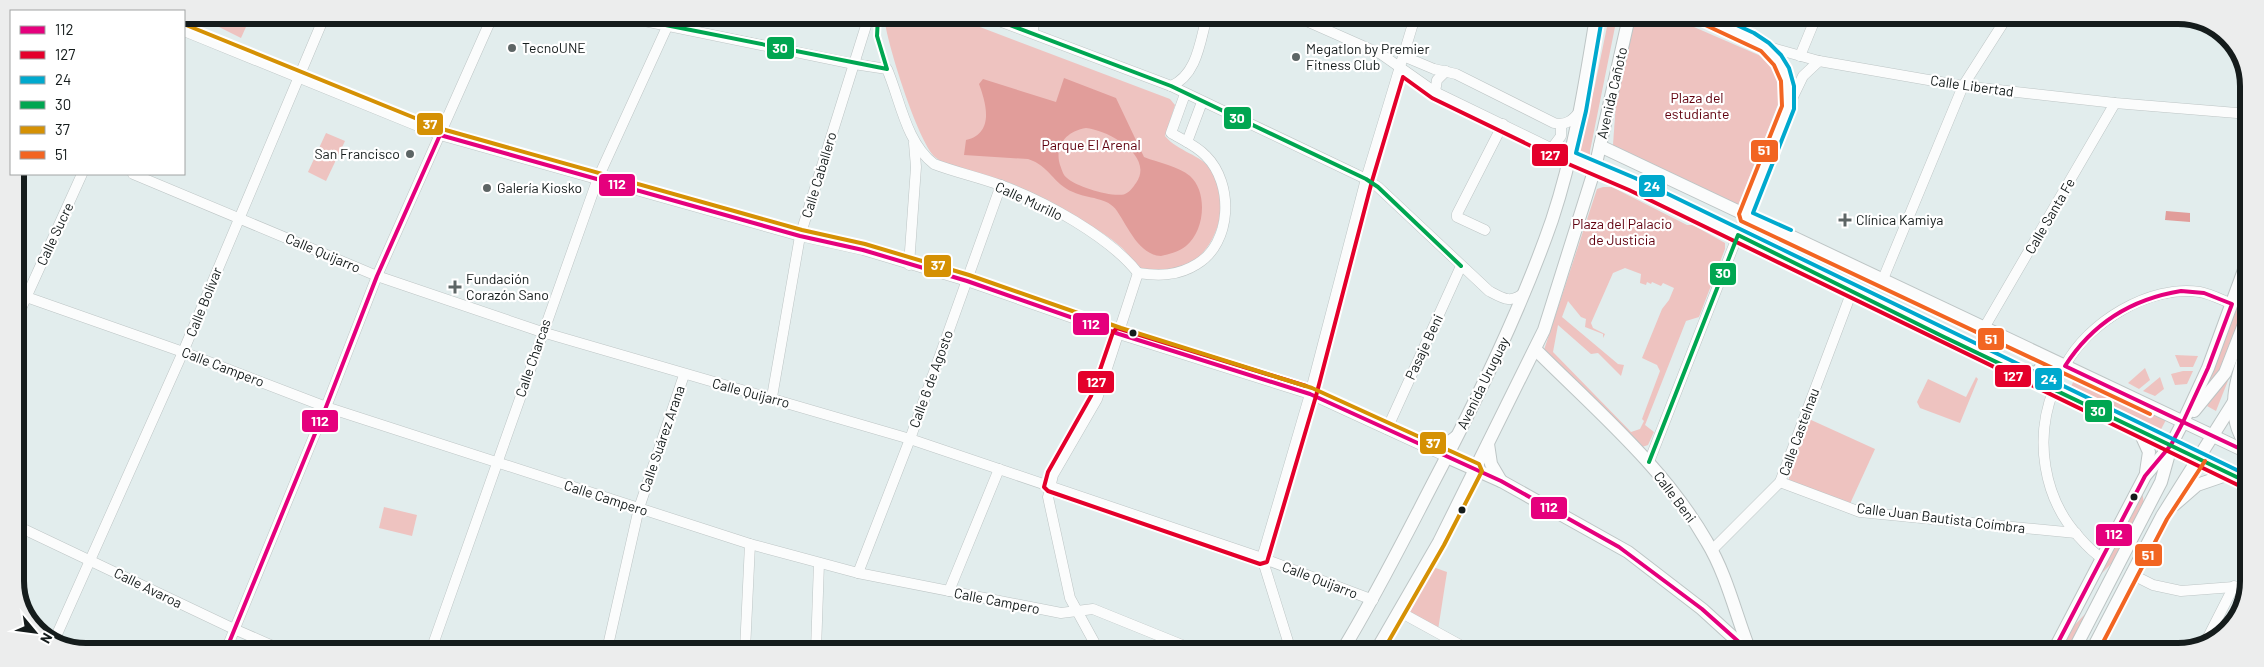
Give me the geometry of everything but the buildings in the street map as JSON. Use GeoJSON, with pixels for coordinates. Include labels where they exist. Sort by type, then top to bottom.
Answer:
{"type":"FeatureCollection","features":[{"type":"Feature","properties":{"kind":"main road","name":"Avenida Cañoto"},"geometry":{"type":"LineString","coordinates":[[1569,157],[1580,110],[1595,24]]}},
{"type":"Feature","properties":{"kind":"main road","name":"Avenida Cañoto"},"geometry":{"type":"LineString","coordinates":[[1595,168],[1627,24]]}},
{"type":"Feature","properties":{"kind":"main road"},"geometry":{"type":"LineString","coordinates":[[1600,146],[1767,227],[1883,279],[2240,448]]}},
{"type":"Feature","properties":{"kind":"main road"},"geometry":{"type":"LineString","coordinates":[[1569,157],[1632,184],[2240,478]]}},
{"type":"Feature","properties":{"kind":"main road","name":"Avenida Uruguay"},"geometry":{"type":"LineString","coordinates":[[1347,643],[1373,600],[1447,457],[1520,307],[1552,218],[1569,157]]}},
{"type":"Feature","properties":{"kind":"main road"},"geometry":{"type":"LineString","coordinates":[[1381,643],[1400,612],[1476,470],[1536,349],[1550,315],[1595,168]]}},
{"type":"Feature","properties":{"kind":"main road"},"geometry":{"type":"LineString","coordinates":[[1759,245],[1756,238],[1758,232],[1767,227]]}},
{"type":"Feature","properties":{"kind":"main road"},"geometry":{"type":"LineString","coordinates":[[2058,643],[2145,476],[2171,445],[2184,422],[2208,368],[2240,282]]}},
{"type":"Feature","properties":{"kind":"main road"},"geometry":{"type":"LineString","coordinates":[[2184,422],[2224,373],[2240,334]]}},
{"type":"Feature","properties":{"kind":"main road","name":"Calle Beni"},"geometry":{"type":"LineString","coordinates":[[1536,349],[1648,462],[1672,490],[1712,550],[1747,643]]}},
{"type":"Feature","properties":{"kind":"main road"},"geometry":{"type":"LineString","coordinates":[[2023,374],[2037,372],[2042,368],[2042,362],[2038,354]]}},
{"type":"Feature","properties":{"kind":"main road"},"geometry":{"type":"LineString","coordinates":[[2240,367],[2233,401],[2237,427],[2240,433]]}},
{"type":"Feature","properties":{"kind":"main road"},"geometry":{"type":"LineString","coordinates":[[2096,643],[2162,516],[2215,436],[2233,401],[2240,392]]}},
{"type":"Feature","properties":{"kind":"main road"},"geometry":{"type":"LineString","coordinates":[[2139,430],[2149,452],[2145,476],[2151,502]]}},
{"type":"Feature","properties":{"kind":"main road"},"geometry":{"type":"LineString","coordinates":[[1426,447],[1435,449],[1446,445],[1458,435]]}},
{"type":"Feature","properties":{"kind":"main road"},"geometry":{"type":"LineString","coordinates":[[1488,444],[1491,464],[1501,482]]}},
{"type":"Feature","properties":{"kind":"main road"},"geometry":{"type":"LineString","coordinates":[[2078,643],[2161,482],[2171,445]]}},
{"type":"Feature","properties":{"kind":"main road"},"geometry":{"type":"LineString","coordinates":[[1447,457],[1501,482],[1628,552],[1710,616],[1740,643]]}},
{"type":"Feature","properties":{"kind":"main road"},"geometry":{"type":"LineString","coordinates":[[2162,516],[2197,485],[2232,473]]}},
{"type":"Feature","properties":{"kind":"main road"},"geometry":{"type":"LineString","coordinates":[[2072,616],[2115,573]]}},
{"type":"Feature","properties":{"kind":"main road"},"geometry":{"type":"LineString","coordinates":[[1710,616],[1726,612],[1730,598]]}},
{"type":"Feature","properties":{"kind":"street","name":"Calle Bolívar"},"geometry":{"type":"LineString","coordinates":[[60,628],[184,352],[239,216],[321,24]]}},
{"type":"Feature","properties":{"kind":"street"},"geometry":{"type":"LineString","coordinates":[[229,643],[326,407],[377,276],[489,24]]}},
{"type":"Feature","properties":{"kind":"street","name":"Calle Charcas"},"geometry":{"type":"LineString","coordinates":[[433,643],[598,178],[669,24]]}},
{"type":"Feature","properties":{"kind":"street","name":"Calle Murillo"},"geometry":{"type":"LineString","coordinates":[[683,24],[854,64],[886,69],[914,142],[926,158],[934,164],[1001,185],[1040,203],[1101,238],[1129,262],[1138,273]]}},
{"type":"Feature","properties":{"kind":"street","name":"Calle Caballero"},"geometry":{"type":"LineString","coordinates":[[772,397],[800,236],[866,24]]}},
{"type":"Feature","properties":{"kind":"street"},"geometry":{"type":"LineString","coordinates":[[1008,24],[1170,86],[1366,179],[1378,187],[1489,291],[1505,300],[1516,300],[1525,292]]}},
{"type":"Feature","properties":{"kind":"street"},"geometry":{"type":"LineString","coordinates":[[1033,33],[1034,24]]}},
{"type":"Feature","properties":{"kind":"street"},"geometry":{"type":"LineString","coordinates":[[1170,86],[1186,77],[1194,63],[1205,24]]}},
{"type":"Feature","properties":{"kind":"street"},"geometry":{"type":"LineString","coordinates":[[1313,24],[1402,62],[1456,74],[1561,125]]}},
{"type":"Feature","properties":{"kind":"street"},"geometry":{"type":"LineString","coordinates":[[1289,643],[1262,558],[1310,394],[1366,179],[1412,24]]}},
{"type":"Feature","properties":{"kind":"street","name":"Calle Libertad"},"geometry":{"type":"LineString","coordinates":[[1723,24],[1765,46],[1819,61],[1963,86],[2115,103],[2240,113]]}},
{"type":"Feature","properties":{"kind":"street"},"geometry":{"type":"LineString","coordinates":[[1800,56],[1813,24]]}},
{"type":"Feature","properties":{"kind":"street"},"geometry":{"type":"LineString","coordinates":[[1883,279],[1963,86],[2003,24]]}},
{"type":"Feature","properties":{"kind":"street"},"geometry":{"type":"LineString","coordinates":[[185,31],[440,135],[800,236],[863,250],[967,281],[1119,334],[1310,394],[1447,457]]}},
{"type":"Feature","properties":{"kind":"street"},"geometry":{"type":"LineString","coordinates":[[1765,46],[1774,54],[1784,70],[1789,88],[1788,107]]}},
{"type":"Feature","properties":{"kind":"street"},"geometry":{"type":"LineString","coordinates":[[1648,462],[1788,107],[1803,76],[1819,61]]}},
{"type":"Feature","properties":{"kind":"street"},"geometry":{"type":"LineString","coordinates":[[1402,62],[1435,92],[1569,157]]}},
{"type":"Feature","properties":{"kind":"street"},"geometry":{"type":"LineString","coordinates":[[1435,92],[1437,80],[1446,71]]}},
{"type":"Feature","properties":{"kind":"street"},"geometry":{"type":"LineString","coordinates":[[1094,643],[1070,598],[1048,497],[1053,475],[1097,398],[1138,273],[1170,275],[1196,264],[1207,256],[1218,239],[1225,213],[1225,190],[1214,166],[1206,156],[1171,133],[1185,94]]}},
{"type":"Feature","properties":{"kind":"street"},"geometry":{"type":"LineString","coordinates":[[1187,142],[1202,102]]}},
{"type":"Feature","properties":{"kind":"street","name":"Calle Santa Fe"},"geometry":{"type":"LineString","coordinates":[[1984,328],[2115,103]]}},
{"type":"Feature","properties":{"kind":"street"},"geometry":{"type":"LineString","coordinates":[[1561,125],[1575,118],[1580,110]]}},
{"type":"Feature","properties":{"kind":"street"},"geometry":{"type":"LineString","coordinates":[[1485,230],[1457,217],[1457,214],[1503,124]]}},
{"type":"Feature","properties":{"kind":"street"},"geometry":{"type":"LineString","coordinates":[[1552,148],[1561,136],[1561,125]]}},
{"type":"Feature","properties":{"kind":"street","name":"Calle Murillo"},"geometry":{"type":"LineString","coordinates":[[909,265],[916,167],[914,142]]}},
{"type":"Feature","properties":{"kind":"street","name":"Calle Sucre"},"geometry":{"type":"LineString","coordinates":[[24,287],[81,175]]}},
{"type":"Feature","properties":{"kind":"street","name":"Calle Quijarro"},"geometry":{"type":"LineString","coordinates":[[136,175],[239,216],[377,276],[542,332],[684,375],[772,397],[910,439],[1262,558],[1373,600]]}},
{"type":"Feature","properties":{"kind":"street","name":"Calle 6 de Agosto"},"geometry":{"type":"LineString","coordinates":[[858,572],[910,439],[1001,185]]}},
{"type":"Feature","properties":{"kind":"street","name":"Pasaje Beni"},"geometry":{"type":"LineString","coordinates":[[1387,429],[1461,266]]}},
{"type":"Feature","properties":{"kind":"street","name":"Calle Castelnau"},"geometry":{"type":"LineString","coordinates":[[1712,550],[1780,482],[1852,291]]}},
{"type":"Feature","properties":{"kind":"street"},"geometry":{"type":"LineString","coordinates":[[2065,366],[2076,348],[2097,326],[2141,301],[2161,295],[2190,292],[2206,294],[2232,304]]}},
{"type":"Feature","properties":{"kind":"street","name":"Calle Campero"},"geometry":{"type":"LineString","coordinates":[[24,296],[184,352],[326,407],[750,544],[858,572],[1060,613],[1093,610],[1177,643]]}},
{"type":"Feature","properties":{"kind":"street","name":"Calle Suárez Arana"},"geometry":{"type":"LineString","coordinates":[[609,643],[639,508],[684,375]]}},
{"type":"Feature","properties":{"kind":"street"},"geometry":{"type":"LineString","coordinates":[[2054,389],[2043,426],[2044,458],[2054,496],[2060,510],[2076,533],[2102,558]]}},
{"type":"Feature","properties":{"kind":"street"},"geometry":{"type":"LineString","coordinates":[[949,591],[999,469]]}},
{"type":"Feature","properties":{"kind":"street","name":"Calle Juan Bautista Coímbra"},"geometry":{"type":"LineString","coordinates":[[1780,482],[1860,512],[2076,533]]}},
{"type":"Feature","properties":{"kind":"street","name":"Calle Avaroa"},"geometry":{"type":"LineString","coordinates":[[24,528],[234,630],[265,643]]}},
{"type":"Feature","properties":{"kind":"street"},"geometry":{"type":"LineString","coordinates":[[745,643],[750,544]]}},
{"type":"Feature","properties":{"kind":"street"},"geometry":{"type":"LineString","coordinates":[[816,643],[819,563]]}},
{"type":"Feature","properties":{"kind":"street"},"geometry":{"type":"LineString","coordinates":[[2131,574],[2153,585],[2181,591],[2214,590],[2240,586]]}},
{"type":"Feature","properties":{"kind":"street"},"geometry":{"type":"LineString","coordinates":[[2210,634],[2234,586]]}},
{"type":"Feature","properties":{"kind":"street"},"geometry":{"type":"LineString","coordinates":[[1400,612],[1456,643]]}},
{"type":"Feature","properties":{"kind":"green space"},"geometry":{"type":"Polygon","coordinates":[[[213,24],[247,24],[241,38],[213,24]]]}},
{"type":"Feature","properties":{"kind":"green space","name":"Parque El Arenal"},"geometry":{"type":"Polygon","coordinates":[[[885,24],[972,24],[1170,99],[1175,105],[1165,136],[1176,146],[1207,165],[1212,171],[1219,188],[1221,206],[1218,224],[1211,241],[1200,256],[1185,267],[1168,273],[1149,272],[1140,268],[1113,240],[1033,194],[1010,183],[961,170],[943,163],[928,148],[920,132],[904,90],[885,24]]]}},
{"type":"Feature","properties":{"kind":"green space"},"geometry":{"type":"Polygon","coordinates":[[[1608,24],[1616,24],[1590,151],[1590,164],[1577,156],[1595,85],[1608,24]]]}},
{"type":"Feature","properties":{"kind":"green space","name":"Plaza del estudiante"},"geometry":{"type":"Polygon","coordinates":[[[1631,24],[1687,24],[1770,60],[1777,68],[1782,82],[1781,97],[1738,206],[1613,145],[1616,102],[1631,24]]]}},
{"type":"Feature","properties":{"kind":"green space"},"geometry":{"type":"Polygon","coordinates":[[[326,133],[345,141],[326,181],[308,172],[326,133]]]}},
{"type":"Feature","properties":{"kind":"green space","name":"Plaza del Palacio de Justicia"},"geometry":{"type":"Polygon","coordinates":[[[1612,187],[1687,225],[1693,225],[1725,243],[1725,249],[1699,317],[1686,321],[1645,425],[1654,432],[1648,445],[1642,447],[1630,438],[1544,350],[1597,189],[1612,187]],[[1625,268],[1613,273],[1591,323],[1593,328],[1605,334],[1603,338],[1603,334],[1585,327],[1586,319],[1581,317],[1568,301],[1562,317],[1618,364],[1624,365],[1621,376],[1598,353],[1591,354],[1558,325],[1553,352],[1631,432],[1640,429],[1644,421],[1642,419],[1660,371],[1657,365],[1642,358],[1662,309],[1669,300],[1674,288],[1663,283],[1661,286],[1652,282],[1651,284],[1647,282],[1646,285],[1640,283],[1641,274],[1625,268]]]}},
{"type":"Feature","properties":{"kind":"green space"},"geometry":{"type":"Polygon","coordinates":[[[2240,297],[2240,322],[2224,366],[2211,382],[2209,381],[2240,297]]]}},
{"type":"Feature","properties":{"kind":"green space"},"geometry":{"type":"Polygon","coordinates":[[[2175,355],[2198,356],[2193,367],[2180,367],[2175,355]]]}},
{"type":"Feature","properties":{"kind":"green space"},"geometry":{"type":"Polygon","coordinates":[[[2145,368],[2150,380],[2139,389],[2128,383],[2145,368]]]}},
{"type":"Feature","properties":{"kind":"green space"},"geometry":{"type":"Polygon","coordinates":[[[2193,371],[2187,384],[2175,385],[2171,374],[2193,371]]]}},
{"type":"Feature","properties":{"kind":"green space"},"geometry":{"type":"Polygon","coordinates":[[[2231,373],[2216,411],[2207,406],[2231,373]]]}},
{"type":"Feature","properties":{"kind":"green space"},"geometry":{"type":"Polygon","coordinates":[[[1976,377],[1978,379],[1960,423],[1920,408],[1917,402],[1928,379],[1966,397],[1976,377]]]}},
{"type":"Feature","properties":{"kind":"green space"},"geometry":{"type":"Polygon","coordinates":[[[2160,377],[2164,389],[2155,396],[2143,391],[2160,377]]]}},
{"type":"Feature","properties":{"kind":"green space"},"geometry":{"type":"Polygon","coordinates":[[[2075,378],[2166,420],[2159,433],[2069,391],[2075,378]]]}},
{"type":"Feature","properties":{"kind":"green space"},"geometry":{"type":"Polygon","coordinates":[[[1809,419],[1875,449],[1849,506],[1789,482],[1789,473],[1809,419]]]}},
{"type":"Feature","properties":{"kind":"green space"},"geometry":{"type":"Polygon","coordinates":[[[2142,491],[2144,504],[2112,563],[2097,578],[2142,491]]]}},
{"type":"Feature","properties":{"kind":"green space"},"geometry":{"type":"Polygon","coordinates":[[[384,507],[417,515],[412,536],[379,528],[384,507]]]}},
{"type":"Feature","properties":{"kind":"green space"},"geometry":{"type":"Polygon","coordinates":[[[1433,567],[1447,572],[1438,630],[1409,614],[1433,567]]]}},
{"type":"Feature","properties":{"kind":"green space"},"geometry":{"type":"Polygon","coordinates":[[[2087,612],[2071,643],[2063,643],[2069,631],[2087,612]]]}},
{"type":"Feature","properties":{"kind":"shaded area"},"geometry":{"type":"Polygon","coordinates":[[[1064,78],[1116,98],[1144,157],[1174,167],[1190,176],[1200,192],[1202,211],[1197,231],[1186,246],[1161,256],[1146,251],[1140,246],[1113,206],[1066,189],[1042,166],[1028,159],[964,155],[966,140],[981,131],[985,124],[986,108],[979,84],[983,79],[1056,102],[1064,78]],[[1086,128],[1079,130],[1073,132],[1064,140],[1059,151],[1060,165],[1063,172],[1072,181],[1087,188],[1104,193],[1125,194],[1136,183],[1140,173],[1139,163],[1126,146],[1116,139],[1086,128]]]}},
{"type":"Feature","properties":{"kind":"shaded area"},"geometry":{"type":"Polygon","coordinates":[[[2166,211],[2190,213],[2190,222],[2165,220],[2166,211]]]}},
{"type":"Feature","properties":{"kind":"transit line","name":"30"},"geometry":{"type":"LineString","coordinates":[[660,24],[887,69],[877,36],[878,24]]}},
{"type":"Feature","properties":{"kind":"transit line","name":"30"},"geometry":{"type":"LineString","coordinates":[[1007,24],[1171,86],[1366,179],[1378,187],[1461,266]]}},
{"type":"Feature","properties":{"kind":"transit line","name":"24"},"geometry":{"type":"LineString","coordinates":[[1601,24],[1586,111],[1576,153],[1635,178],[2240,472]]}},
{"type":"Feature","properties":{"kind":"transit line","name":"51"},"geometry":{"type":"LineString","coordinates":[[1703,24],[1761,51],[1774,65],[1781,81],[1782,106],[1739,214],[1741,221],[2150,414]]}},
{"type":"Feature","properties":{"kind":"transit line","name":"24"},"geometry":{"type":"LineString","coordinates":[[1734,24],[1754,33],[1769,43],[1781,55],[1789,68],[1794,86],[1794,109],[1753,213],[1791,230]]}},
{"type":"Feature","properties":{"kind":"transit line","name":"37"},"geometry":{"type":"LineString","coordinates":[[186,25],[442,129],[802,230],[865,244],[969,275],[1121,328],[1312,388],[1479,464],[1482,471],[1444,545],[1388,643]]}},
{"type":"Feature","properties":{"kind":"transit line","name":"127"},"geometry":{"type":"LineString","coordinates":[[1306,386],[1117,328],[1113,332],[1091,396],[1048,472],[1044,487],[1048,491],[1260,564],[1267,562],[1316,396],[1372,181],[1403,77],[1432,98],[1566,163],[1629,190],[2240,486]]}},
{"type":"Feature","properties":{"kind":"transit line","name":"112"},"geometry":{"type":"LineString","coordinates":[[229,643],[326,407],[377,276],[440,135],[800,236],[863,250],[967,281],[1119,334],[1310,394],[1501,481],[1619,547],[1702,609],[1740,643]]}},
{"type":"Feature","properties":{"kind":"transit line","name":"30"},"geometry":{"type":"LineString","coordinates":[[1649,462],[1738,235],[1942,336],[2240,479]]}},
{"type":"Feature","properties":{"kind":"transit line","name":"112"},"geometry":{"type":"LineString","coordinates":[[2181,291],[2204,293],[2232,304],[2208,368],[2183,422],[2065,366],[2087,338],[2114,316],[2146,300],[2181,291]]}},
{"type":"Feature","properties":{"kind":"transit line","name":"112"},"geometry":{"type":"LineString","coordinates":[[2058,643],[2145,476],[2171,445],[2183,422]]}},
{"type":"Feature","properties":{"kind":"transit line","name":"112"},"geometry":{"type":"LineString","coordinates":[[2183,422],[2240,449]]}},
{"type":"Feature","properties":{"kind":"transit line","name":"51"},"geometry":{"type":"LineString","coordinates":[[2103,643],[2167,519],[2205,461]]}},
{"type":"Feature","properties":{"kind":"place","name":"TecnoUNE"},"geometry":{"type":"Point","coordinates":[512,48]}},
{"type":"Feature","properties":{"kind":"place","name":"Megatlon by Premier Fitness Club"},"geometry":{"type":"Point","coordinates":[1296,57]}},
{"type":"Feature","properties":{"kind":"place","name":"San Francisco"},"geometry":{"type":"Point","coordinates":[410,154]}},
{"type":"Feature","properties":{"kind":"place","name":"Galería Kiosko"},"geometry":{"type":"Point","coordinates":[487,188]}},
{"type":"Feature","properties":{"kind":"place","name":"Clínica Kamiya"},"geometry":{"type":"Point","coordinates":[1845,220]}},
{"type":"Feature","properties":{"kind":"place","name":"Fundación Corazón Sano"},"geometry":{"type":"Point","coordinates":[455,287]}}]}
